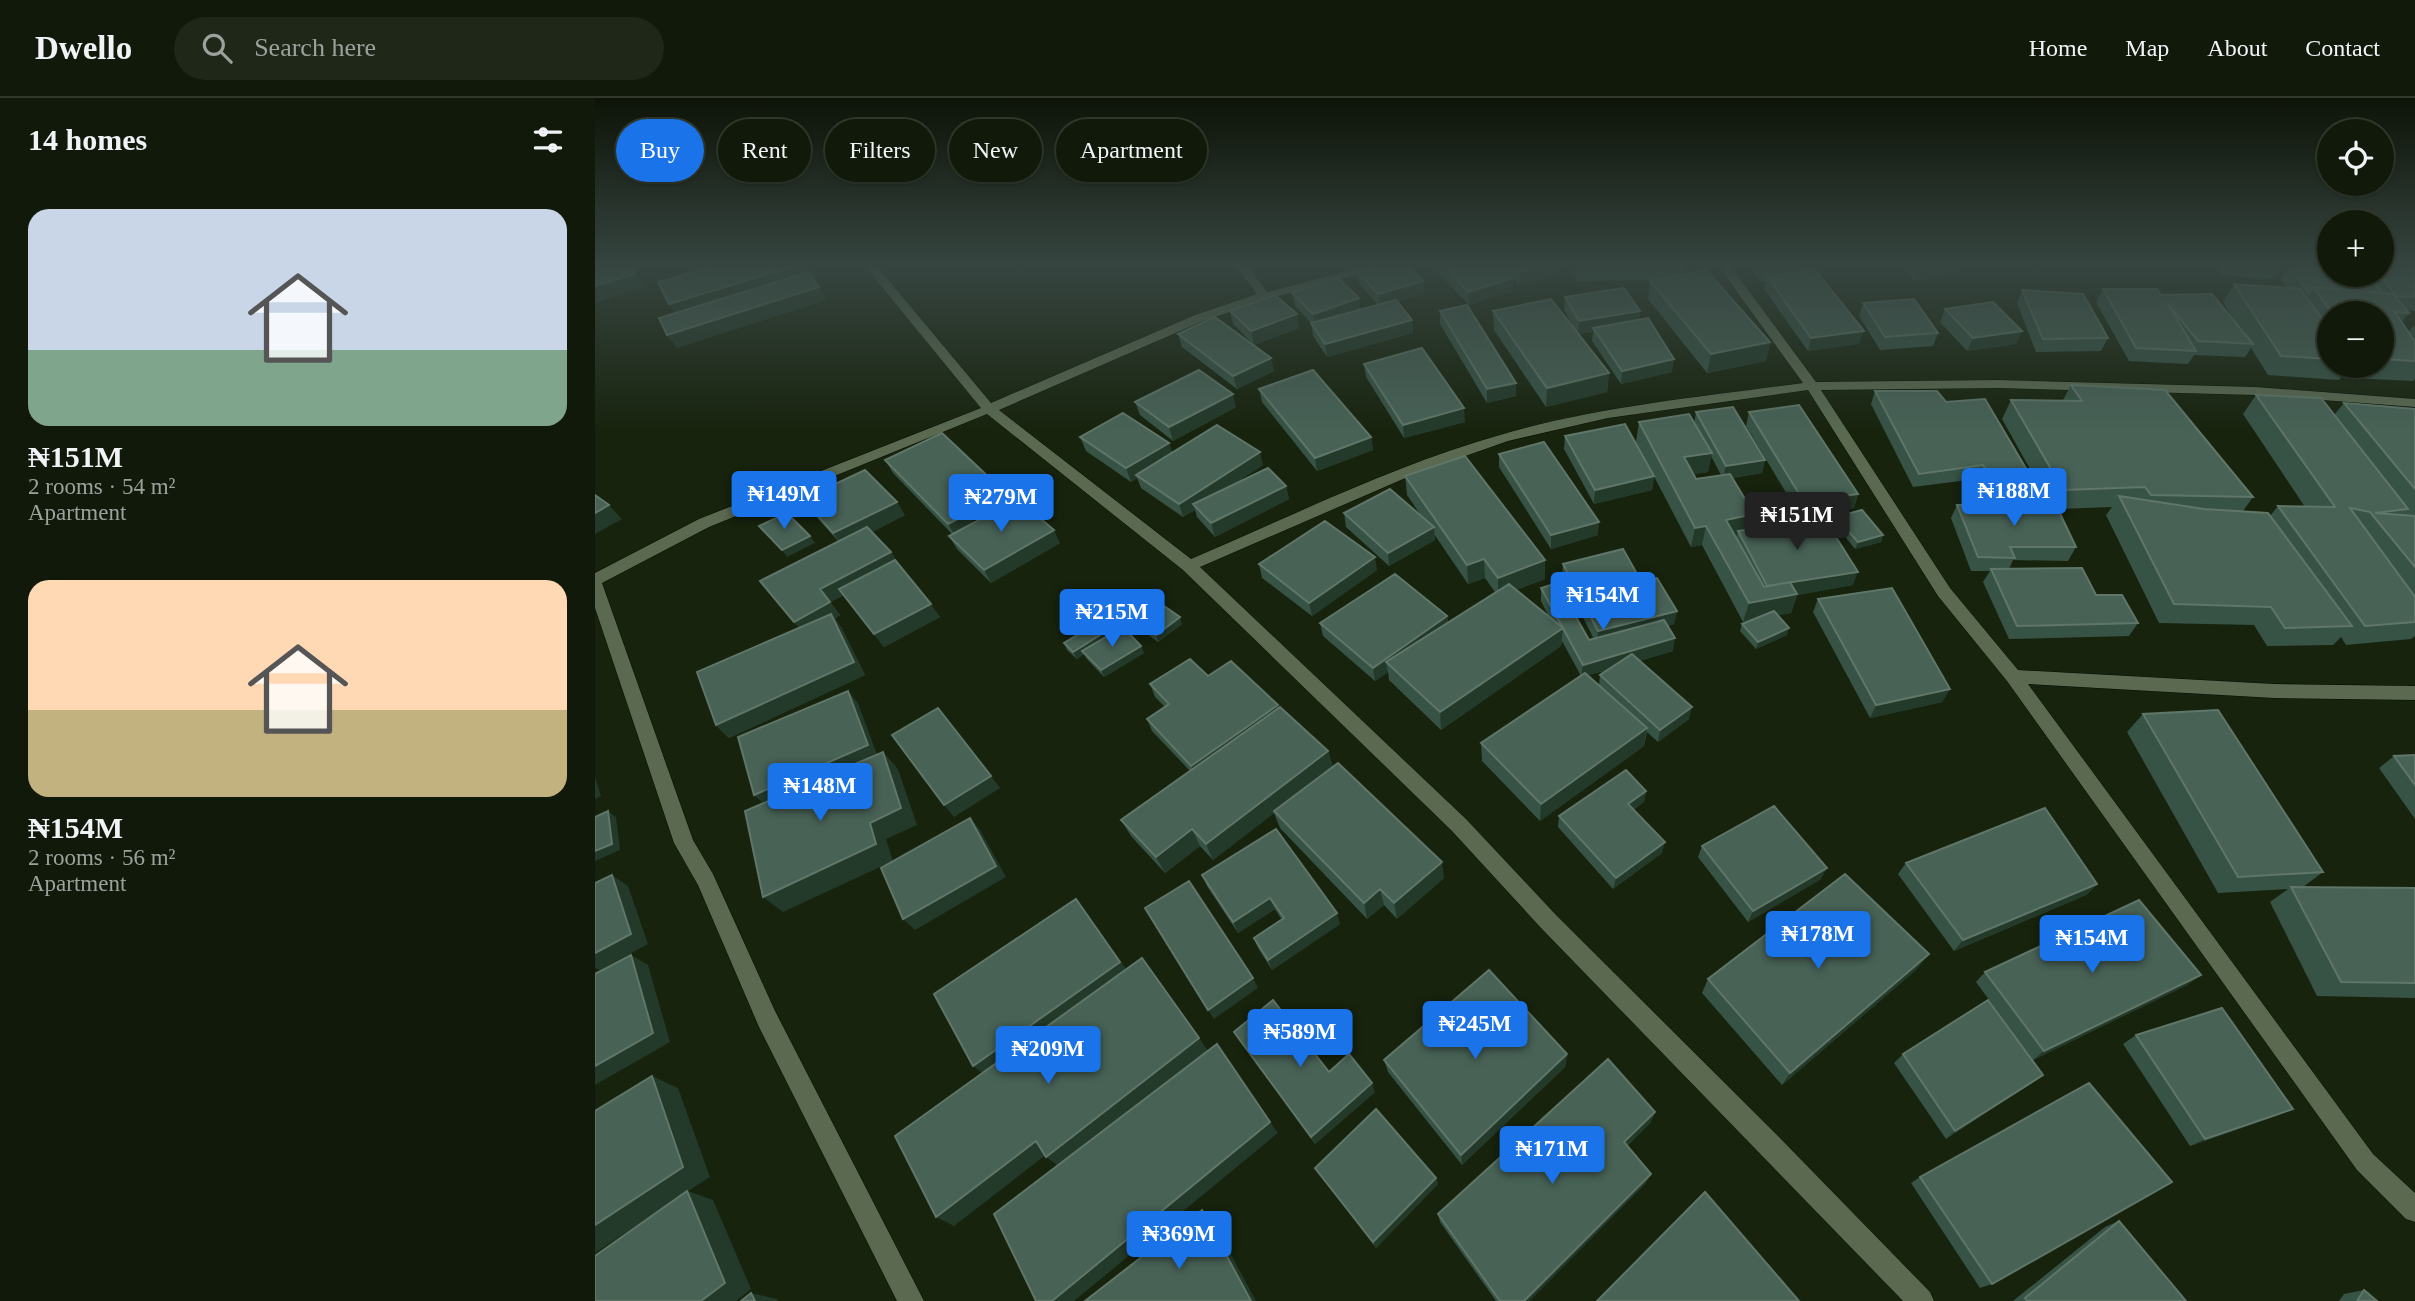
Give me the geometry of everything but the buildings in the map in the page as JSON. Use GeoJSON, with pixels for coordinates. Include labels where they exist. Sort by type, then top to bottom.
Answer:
{"type":"FeatureCollection","features":[{"type":"Feature","properties":{"kind":"street"},"geometry":{"type":"LineString","coordinates":[[915,320],[989,409],[1189,566],[1459,825],[1549,922],[1770,1144],[1921,1301]]}},
{"type":"Feature","properties":{"kind":"street"},"geometry":{"type":"LineString","coordinates":[[911,1301],[767,1019],[706,880],[684,843],[595,582],[704,523],[989,409],[1194,320]]}},
{"type":"Feature","properties":{"kind":"street"},"geometry":{"type":"LineString","coordinates":[[1764,320],[1812,386],[1944,592],[2013,676],[2365,1162],[2415,1210]]}},
{"type":"Feature","properties":{"kind":"street"},"geometry":{"type":"LineString","coordinates":[[1189,566],[1412,470],[1504,438],[1608,414],[1812,386],[1999,384],[2255,391],[2415,403]]}},
{"type":"Feature","properties":{"kind":"street"},"geometry":{"type":"LineString","coordinates":[[2013,676],[2274,691],[2415,693]]}}]}
